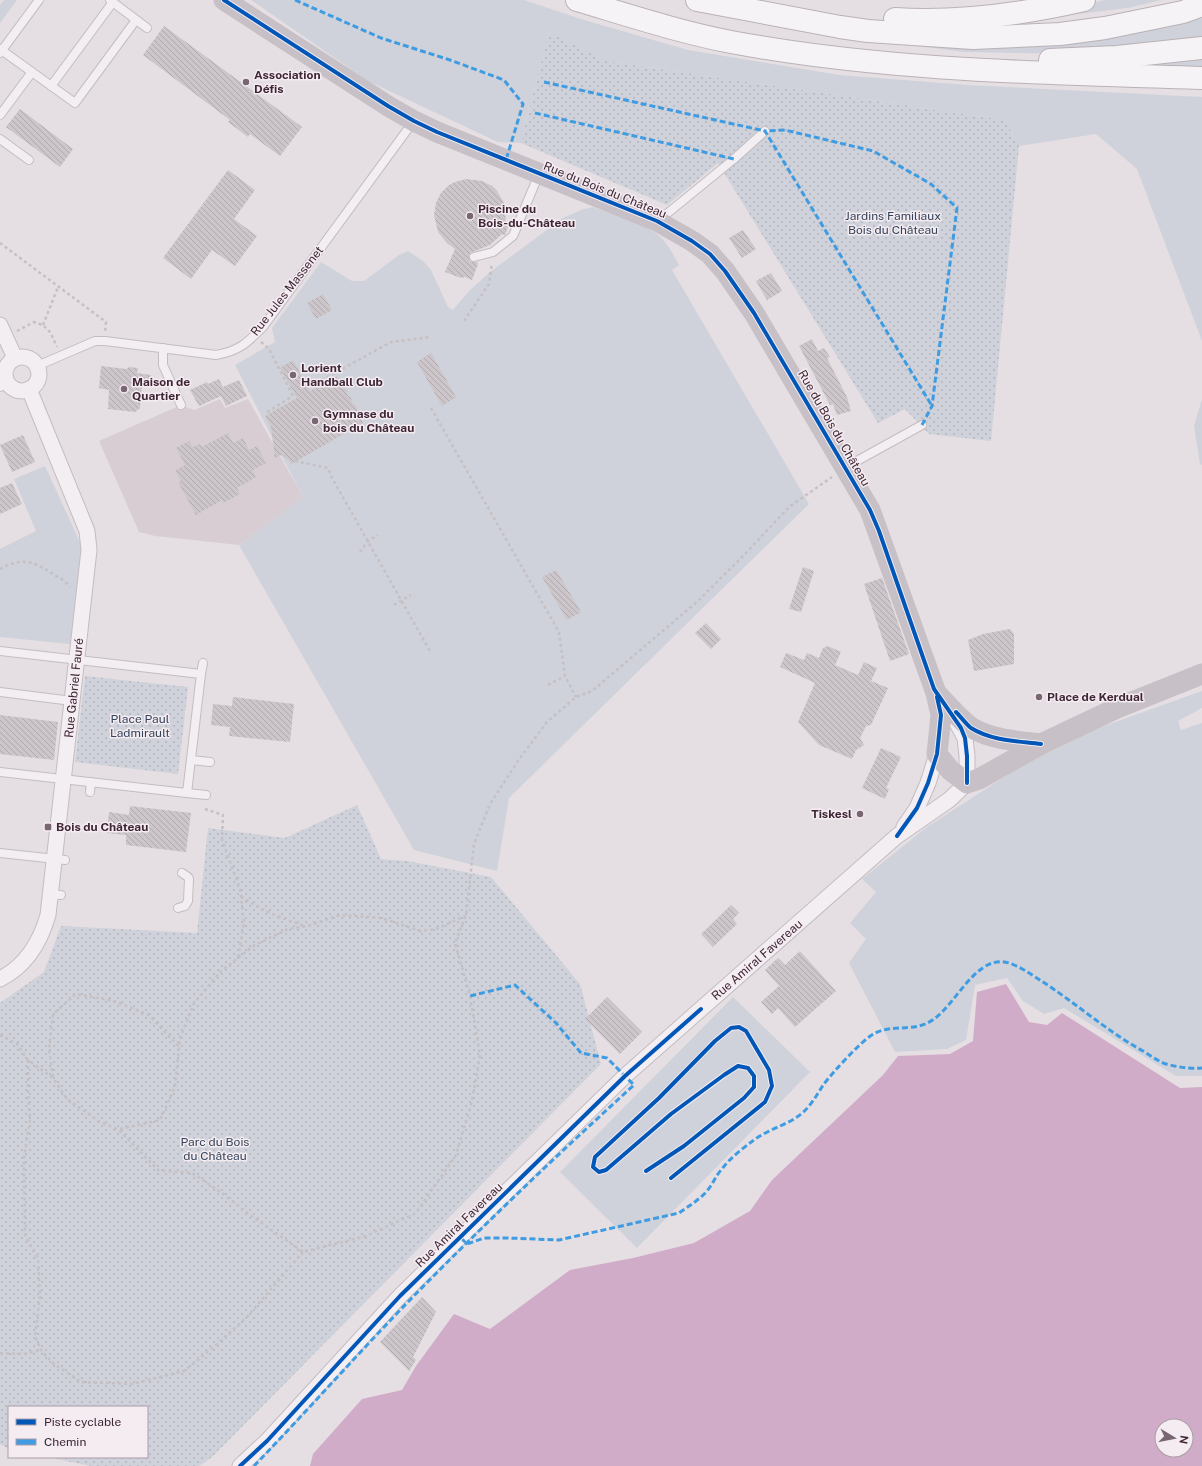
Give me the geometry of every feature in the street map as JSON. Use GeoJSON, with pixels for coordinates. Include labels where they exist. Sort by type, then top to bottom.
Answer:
{"type":"FeatureCollection","features":[{"type":"Feature","properties":{"kind":"highway"},"geometry":{"type":"LineString","coordinates":[[577,0],[653,23],[730,42],[832,57],[978,70],[1202,78]]}},
{"type":"Feature","properties":{"kind":"highway"},"geometry":{"type":"LineString","coordinates":[[697,0],[868,31],[973,38],[1060,34],[1105,28],[1182,12],[1202,6]]}},
{"type":"Feature","properties":{"kind":"highway"},"geometry":{"type":"LineString","coordinates":[[768,14],[822,14],[912,20],[988,17],[1056,7],[1084,0]]}},
{"type":"Feature","properties":{"kind":"highway"},"geometry":{"type":"LineString","coordinates":[[653,23],[704,26],[769,37],[877,51],[939,57],[995,60],[1081,59],[1202,48]]}},
{"type":"Feature","properties":{"kind":"street","name":"Rue du Bois du Château"},"geometry":{"type":"LineString","coordinates":[[224,0],[344,78],[414,121],[437,132],[657,222],[692,241],[710,254],[725,270],[754,312],[870,510],[879,531],[936,693],[941,714],[937,754],[928,783],[917,808],[897,836]]}},
{"type":"Feature","properties":{"kind":"street"},"geometry":{"type":"LineString","coordinates":[[3,331],[15,358]]}},
{"type":"Feature","properties":{"kind":"street"},"geometry":{"type":"LineString","coordinates":[[21,356],[28,358],[34,361],[37,366],[39,373],[38,380],[29,390],[17,390],[4,385],[6,369],[9,362],[15,358],[21,356]]}},
{"type":"Feature","properties":{"kind":"street","name":"Rue Gabriel Fauré"},"geometry":{"type":"LineString","coordinates":[[0,979],[18,967],[30,955],[39,940],[55,894],[59,860],[64,779],[89,550],[87,531],[29,390]]}},
{"type":"Feature","properties":{"kind":"street","name":"Rue Amiral Favereau"},"geometry":{"type":"LineString","coordinates":[[240,1466],[267,1441],[400,1296],[625,1076],[897,836],[948,800],[966,783],[979,779],[1041,744],[1118,708],[1201,675]]}},
{"type":"Feature","properties":{"kind":"street","name":"Rue du Bois du Château"},"geometry":{"type":"LineString","coordinates":[[936,693],[970,727],[982,733],[1004,740],[1041,744]]}},
{"type":"Feature","properties":{"kind":"street","name":"Rue du Bois du Château"},"geometry":{"type":"LineString","coordinates":[[936,693],[961,728],[965,738],[967,756],[966,783]]}},
{"type":"Feature","properties":{"kind":"street"},"geometry":{"type":"LineString","coordinates":[[937,754],[950,770],[966,783]]}},
{"type":"Feature","properties":{"kind":"lane"},"geometry":{"type":"LineString","coordinates":[[39,0],[0,51],[75,103],[136,20]]}},
{"type":"Feature","properties":{"kind":"lane"},"geometry":{"type":"LineString","coordinates":[[51,86],[112,1],[147,28]]}},
{"type":"Feature","properties":{"kind":"lane"},"geometry":{"type":"LineString","coordinates":[[0,115],[32,72]]}},
{"type":"Feature","properties":{"kind":"lane","name":"Rue Jules Massenet"},"geometry":{"type":"LineString","coordinates":[[37,366],[61,357],[95,341],[216,354],[230,353],[242,346],[263,326],[414,121]]}},
{"type":"Feature","properties":{"kind":"lane"},"geometry":{"type":"LineString","coordinates":[[657,222],[734,159],[765,131]]}},
{"type":"Feature","properties":{"kind":"lane"},"geometry":{"type":"LineString","coordinates":[[0,139],[29,160]]}},
{"type":"Feature","properties":{"kind":"lane"},"geometry":{"type":"LineString","coordinates":[[474,257],[493,252],[514,236],[539,173]]}},
{"type":"Feature","properties":{"kind":"lane"},"geometry":{"type":"LineString","coordinates":[[163,348],[163,365],[181,405]]}},
{"type":"Feature","properties":{"kind":"lane"},"geometry":{"type":"LineString","coordinates":[[845,468],[922,425]]}},
{"type":"Feature","properties":{"kind":"lane"},"geometry":{"type":"LineString","coordinates":[[0,650],[202,674]]}},
{"type":"Feature","properties":{"kind":"lane"},"geometry":{"type":"LineString","coordinates":[[188,793],[203,663]]}},
{"type":"Feature","properties":{"kind":"lane"},"geometry":{"type":"LineString","coordinates":[[0,692],[72,701]]}},
{"type":"Feature","properties":{"kind":"lane"},"geometry":{"type":"LineString","coordinates":[[191,760],[210,762]]}},
{"type":"Feature","properties":{"kind":"lane"},"geometry":{"type":"LineString","coordinates":[[0,772],[206,795]]}},
{"type":"Feature","properties":{"kind":"lane"},"geometry":{"type":"LineString","coordinates":[[90,792],[91,782]]}},
{"type":"Feature","properties":{"kind":"lane"},"geometry":{"type":"LineString","coordinates":[[0,853],[59,860]]}},
{"type":"Feature","properties":{"kind":"lane"},"geometry":{"type":"LineString","coordinates":[[178,908],[185,906],[188,901],[189,879],[182,874]]}},
{"type":"Feature","properties":{"kind":"path"},"geometry":{"type":"LineString","coordinates":[[0,243],[106,322],[105,341]]}},
{"type":"Feature","properties":{"kind":"path"},"geometry":{"type":"LineString","coordinates":[[464,321],[489,284],[493,252]]}},
{"type":"Feature","properties":{"kind":"path"},"geometry":{"type":"LineString","coordinates":[[43,325],[58,286]]}},
{"type":"Feature","properties":{"kind":"path"},"geometry":{"type":"LineString","coordinates":[[3,331],[34,322],[43,325],[49,330],[61,357]]}},
{"type":"Feature","properties":{"kind":"path"},"geometry":{"type":"LineString","coordinates":[[254,336],[269,349],[293,396]]}},
{"type":"Feature","properties":{"kind":"path"},"geometry":{"type":"LineString","coordinates":[[267,412],[391,342],[432,337]]}},
{"type":"Feature","properties":{"kind":"path"},"geometry":{"type":"LineString","coordinates":[[431,408],[559,632],[565,676],[576,697]]}},
{"type":"Feature","properties":{"kind":"path"},"geometry":{"type":"LineString","coordinates":[[296,461],[328,468],[332,478],[431,653]]}},
{"type":"Feature","properties":{"kind":"path"},"geometry":{"type":"LineString","coordinates":[[28,1060],[30,1120],[24,1158],[25,1235],[38,1259],[40,1295],[35,1336],[41,1350],[54,1364],[81,1382],[132,1384],[184,1371],[246,1318],[303,1252],[366,1236],[416,1213],[456,1155],[472,1101],[480,1055],[470,996],[455,943],[466,915],[474,844],[490,804],[520,758],[547,722],[576,697],[592,691],[698,601],[789,507],[845,468]]}},
{"type":"Feature","properties":{"kind":"path"},"geometry":{"type":"LineString","coordinates":[[360,552],[368,541],[378,535]]}},
{"type":"Feature","properties":{"kind":"path"},"geometry":{"type":"LineString","coordinates":[[0,569],[8,564],[31,562],[67,582],[83,604]]}},
{"type":"Feature","properties":{"kind":"path"},"geometry":{"type":"LineString","coordinates":[[394,605],[411,595]]}},
{"type":"Feature","properties":{"kind":"path"},"geometry":{"type":"LineString","coordinates":[[548,685],[565,676]]}},
{"type":"Feature","properties":{"kind":"path"},"geometry":{"type":"LineString","coordinates":[[205,809],[223,815],[222,840],[240,889],[244,923],[238,958]]}},
{"type":"Feature","properties":{"kind":"path"},"geometry":{"type":"LineString","coordinates":[[241,896],[256,907],[277,917],[306,926]]}},
{"type":"Feature","properties":{"kind":"path"},"geometry":{"type":"LineString","coordinates":[[119,1130],[160,1120],[175,1087],[180,1038],[194,1003],[221,971],[255,945],[288,929],[306,926],[340,916],[382,918],[420,931],[436,929],[466,915]]}},
{"type":"Feature","properties":{"kind":"path"},"geometry":{"type":"LineString","coordinates":[[53,1078],[49,1049],[53,1014],[76,994],[114,1001],[150,1015],[179,1047]]}},
{"type":"Feature","properties":{"kind":"path"},"geometry":{"type":"LineString","coordinates":[[0,1035],[17,1044],[28,1060],[53,1078],[67,1099],[100,1122],[119,1130],[158,1170],[192,1173],[303,1252]]}},
{"type":"Feature","properties":{"kind":"path"},"geometry":{"type":"LineString","coordinates":[[0,1353],[24,1354],[41,1350]]}},
{"type":"Feature","properties":{"kind":"shaded area"},"geometry":{"type":"Polygon","coordinates":[[[220,399],[225,408],[248,399],[303,497],[239,545],[155,536],[139,532],[99,441],[181,405],[194,410],[220,399]]]}},
{"type":"Feature","properties":{"kind":"shaded area"},"geometry":{"type":"Polygon","coordinates":[[[1006,984],[1029,1022],[1047,1025],[1062,1013],[1180,1088],[1202,1087],[1202,1466],[310,1466],[313,1454],[362,1399],[402,1390],[416,1366],[454,1314],[490,1329],[570,1270],[633,1258],[694,1243],[750,1211],[772,1180],[883,1075],[898,1056],[950,1054],[973,1041],[977,992],[1006,984]]]}},
{"type":"Feature","properties":{"kind":"green space"},"geometry":{"type":"Polygon","coordinates":[[[4,0],[17,0],[0,23],[0,5],[4,0]]]}},
{"type":"Feature","properties":{"kind":"green space"},"geometry":{"type":"Polygon","coordinates":[[[251,0],[524,0],[584,20],[688,50],[839,75],[968,85],[1202,97],[1202,341],[1137,169],[1096,134],[1019,146],[1005,120],[606,61],[549,32],[521,143],[498,142],[368,81],[251,0]]]}},
{"type":"Feature","properties":{"kind":"green space"},"geometry":{"type":"Polygon","coordinates":[[[1105,0],[1161,0],[1128,8],[1009,22],[1105,0]]]}},
{"type":"Feature","properties":{"kind":"green space"},"geometry":{"type":"Polygon","coordinates":[[[1202,13],[1202,41],[1073,54],[965,52],[893,43],[1202,13]]]}},
{"type":"Feature","properties":{"kind":"green space","name":"Jardins Familiaux Bois du Château"},"geometry":{"type":"Polygon","coordinates":[[[549,32],[606,61],[1005,120],[1019,146],[991,441],[929,434],[905,409],[878,423],[718,163],[667,205],[521,143],[549,32]]]}},
{"type":"Feature","properties":{"kind":"green space"},"geometry":{"type":"Polygon","coordinates":[[[1202,57],[1202,69],[1120,65],[1202,57]]]}},
{"type":"Feature","properties":{"kind":"green space"},"geometry":{"type":"Polygon","coordinates":[[[593,207],[644,226],[661,237],[667,244],[679,265],[672,270],[809,504],[509,798],[497,871],[414,850],[239,545],[303,497],[235,365],[275,342],[272,328],[321,262],[352,281],[364,281],[399,255],[408,251],[423,261],[431,270],[448,307],[453,310],[468,292],[490,272],[563,218],[581,210],[593,207]]]}},
{"type":"Feature","properties":{"kind":"green space"},"geometry":{"type":"Polygon","coordinates":[[[1202,399],[1202,465],[1200,464],[1194,426],[1202,399]]]}},
{"type":"Feature","properties":{"kind":"green space"},"geometry":{"type":"Polygon","coordinates":[[[45,466],[82,547],[70,644],[0,637],[0,549],[36,531],[14,479],[45,466]]]}},
{"type":"Feature","properties":{"kind":"green space","name":"Place Paul Ladmirault"},"geometry":{"type":"Polygon","coordinates":[[[85,676],[188,687],[178,774],[75,762],[85,676]]]}},
{"type":"Feature","properties":{"kind":"green space"},"geometry":{"type":"Polygon","coordinates":[[[1202,691],[1202,708],[1178,721],[1181,730],[1202,723],[1202,1076],[1176,1076],[1064,1008],[1044,1014],[1023,1001],[1007,978],[975,985],[966,1040],[947,1049],[895,1052],[849,963],[866,939],[850,923],[876,892],[862,879],[927,827],[1015,770],[1079,735],[1202,691]]]}},
{"type":"Feature","properties":{"kind":"green space","name":"Parc du Bois du Château"},"geometry":{"type":"Polygon","coordinates":[[[357,805],[381,859],[407,861],[491,877],[580,984],[601,1064],[212,1457],[199,1466],[91,1466],[52,1458],[148,1458],[148,1406],[8,1406],[8,1448],[0,1444],[0,1003],[44,972],[61,926],[197,933],[208,828],[285,838],[357,805]]]}},
{"type":"Feature","properties":{"kind":"green space"},"geometry":{"type":"Polygon","coordinates":[[[733,997],[810,1072],[637,1248],[560,1172],[733,997]]]}},
{"type":"Feature","properties":{"kind":"building"},"geometry":{"type":"Polygon","coordinates":[[[164,26],[302,127],[280,156],[250,134],[248,137],[228,122],[230,120],[143,55],[164,26]]]}},
{"type":"Feature","properties":{"kind":"building"},"geometry":{"type":"Polygon","coordinates":[[[20,109],[73,149],[60,167],[6,127],[20,109]]]}},
{"type":"Feature","properties":{"kind":"building"},"geometry":{"type":"Polygon","coordinates":[[[228,170],[255,190],[234,219],[257,236],[235,266],[212,250],[191,279],[163,258],[228,170]]]}},
{"type":"Feature","properties":{"kind":"building","name":"Piscine du Bois-du-Château"},"geometry":{"type":"Polygon","coordinates":[[[466,179],[482,181],[492,186],[497,191],[504,203],[506,223],[509,224],[505,235],[502,234],[490,245],[470,253],[470,261],[477,262],[478,264],[472,280],[465,277],[461,278],[445,272],[455,249],[447,243],[438,232],[434,215],[436,203],[441,193],[449,185],[466,179]]]}},
{"type":"Feature","properties":{"kind":"building"},"geometry":{"type":"Polygon","coordinates":[[[743,230],[756,249],[742,258],[729,238],[743,230]]]}},
{"type":"Feature","properties":{"kind":"building"},"geometry":{"type":"Polygon","coordinates":[[[771,273],[782,291],[767,300],[756,281],[771,273]]]}},
{"type":"Feature","properties":{"kind":"building"},"geometry":{"type":"Polygon","coordinates":[[[323,294],[332,310],[316,319],[307,303],[323,294]]]}},
{"type":"Feature","properties":{"kind":"building"},"geometry":{"type":"Polygon","coordinates":[[[812,339],[818,351],[824,348],[830,357],[827,358],[847,397],[851,411],[837,415],[833,404],[830,405],[799,346],[812,339]]]}},
{"type":"Feature","properties":{"kind":"building"},"geometry":{"type":"Polygon","coordinates":[[[431,353],[456,397],[442,406],[417,362],[431,353]]]}},
{"type":"Feature","properties":{"kind":"building","name":"Gymnase du bois du Château"},"geometry":{"type":"Polygon","coordinates":[[[293,360],[310,391],[337,376],[343,387],[347,390],[347,395],[351,398],[352,403],[356,406],[357,411],[361,415],[363,423],[291,464],[289,460],[281,455],[275,458],[271,427],[265,416],[297,398],[280,368],[293,360]]]}},
{"type":"Feature","properties":{"kind":"building","name":"Maison de Quartier"},"geometry":{"type":"Polygon","coordinates":[[[101,366],[126,369],[129,367],[138,368],[137,373],[151,375],[150,387],[142,386],[140,408],[135,412],[108,409],[109,390],[99,388],[101,366]]]}},
{"type":"Feature","properties":{"kind":"building"},"geometry":{"type":"Polygon","coordinates":[[[219,379],[223,387],[239,380],[247,396],[226,406],[221,396],[199,406],[190,390],[207,382],[208,384],[219,379]]]}},
{"type":"Feature","properties":{"kind":"building"},"geometry":{"type":"Polygon","coordinates":[[[228,433],[233,443],[243,438],[249,450],[257,446],[266,463],[253,470],[256,477],[237,488],[240,494],[223,503],[222,500],[196,515],[178,482],[181,481],[175,471],[185,465],[176,448],[189,441],[193,447],[200,444],[202,447],[228,433]]]}},
{"type":"Feature","properties":{"kind":"building"},"geometry":{"type":"Polygon","coordinates":[[[23,435],[35,462],[12,472],[0,445],[23,435]]]}},
{"type":"Feature","properties":{"kind":"building"},"geometry":{"type":"Polygon","coordinates":[[[12,483],[22,504],[0,514],[0,488],[12,483]]]}},
{"type":"Feature","properties":{"kind":"building"},"geometry":{"type":"Polygon","coordinates":[[[803,567],[814,571],[801,612],[789,609],[803,567]]]}},
{"type":"Feature","properties":{"kind":"building"},"geometry":{"type":"Polygon","coordinates":[[[556,570],[581,612],[567,620],[542,577],[556,570]]]}},
{"type":"Feature","properties":{"kind":"building"},"geometry":{"type":"Polygon","coordinates":[[[882,578],[909,654],[890,661],[864,584],[882,578]]]}},
{"type":"Feature","properties":{"kind":"building"},"geometry":{"type":"Polygon","coordinates":[[[706,623],[721,639],[711,649],[695,633],[706,623]]]}},
{"type":"Feature","properties":{"kind":"building"},"geometry":{"type":"Polygon","coordinates":[[[1010,629],[1014,634],[1014,664],[974,671],[968,640],[983,634],[1010,629]]]}},
{"type":"Feature","properties":{"kind":"building"},"geometry":{"type":"Polygon","coordinates":[[[828,646],[841,652],[835,665],[858,675],[864,662],[877,668],[871,681],[888,688],[871,725],[866,726],[860,738],[864,745],[856,750],[852,759],[819,745],[798,722],[815,683],[780,667],[786,653],[804,660],[807,653],[819,658],[823,648],[828,646]]]}},
{"type":"Feature","properties":{"kind":"building"},"geometry":{"type":"Polygon","coordinates":[[[233,697],[294,704],[290,742],[229,736],[230,727],[211,725],[213,704],[232,706],[233,697]]]}},
{"type":"Feature","properties":{"kind":"building"},"geometry":{"type":"Polygon","coordinates":[[[0,715],[58,722],[54,760],[0,754],[0,715]]]}},
{"type":"Feature","properties":{"kind":"building"},"geometry":{"type":"Polygon","coordinates":[[[881,748],[901,757],[886,788],[889,789],[885,799],[862,788],[881,748]]]}},
{"type":"Feature","properties":{"kind":"building"},"geometry":{"type":"Polygon","coordinates":[[[130,806],[191,813],[186,852],[126,845],[126,835],[107,833],[109,812],[129,815],[130,806]]]}},
{"type":"Feature","properties":{"kind":"building"},"geometry":{"type":"Polygon","coordinates":[[[731,905],[739,913],[733,919],[737,924],[713,947],[701,934],[731,905]]]}},
{"type":"Feature","properties":{"kind":"building"},"geometry":{"type":"Polygon","coordinates":[[[800,951],[836,991],[795,1027],[778,1008],[772,1014],[761,1002],[779,986],[765,970],[778,958],[785,965],[800,951]]]}},
{"type":"Feature","properties":{"kind":"building"},"geometry":{"type":"Polygon","coordinates":[[[607,997],[642,1032],[620,1054],[585,1019],[607,997]]]}},
{"type":"Feature","properties":{"kind":"building"},"geometry":{"type":"Polygon","coordinates":[[[422,1297],[436,1312],[413,1357],[416,1360],[409,1371],[380,1342],[422,1297]]]}},
{"type":"Feature","properties":{"kind":"marked path"},"geometry":{"type":"LineString","coordinates":[[295,0],[381,38],[450,60],[504,80],[523,104],[506,160]]}},
{"type":"Feature","properties":{"kind":"marked path"},"geometry":{"type":"LineString","coordinates":[[544,82],[765,131]]}},
{"type":"Feature","properties":{"kind":"marked path"},"geometry":{"type":"LineString","coordinates":[[535,113],[734,159]]}},
{"type":"Feature","properties":{"kind":"marked path"},"geometry":{"type":"LineString","coordinates":[[922,425],[932,406],[957,208],[931,184],[873,151],[785,130],[765,131],[932,406]]}},
{"type":"Feature","properties":{"kind":"marked path"},"geometry":{"type":"LineString","coordinates":[[461,1238],[467,1244],[484,1238],[559,1240],[679,1213],[704,1194],[725,1165],[741,1150],[754,1140],[790,1121],[803,1112],[833,1073],[869,1037],[877,1032],[893,1028],[909,1028],[926,1024],[943,1012],[977,972],[987,965],[998,962],[1009,963],[1026,971],[1117,1035],[1160,1061],[1179,1067],[1202,1068]]}},
{"type":"Feature","properties":{"kind":"marked path"},"geometry":{"type":"LineString","coordinates":[[254,1466],[433,1277],[518,1193],[634,1085],[607,1058],[581,1053],[556,1023],[515,985],[470,996]]}},
{"type":"Feature","properties":{"kind":"cycle path"},"geometry":{"type":"LineString","coordinates":[[224,0],[388,106],[414,121],[437,132],[657,221],[692,241],[710,254],[725,271],[754,313],[870,510],[879,531],[934,689],[961,728],[965,738],[967,783]]}},
{"type":"Feature","properties":{"kind":"cycle path"},"geometry":{"type":"LineString","coordinates":[[897,836],[917,808],[928,783],[937,754],[941,715],[937,697]]}},
{"type":"Feature","properties":{"kind":"cycle path"},"geometry":{"type":"LineString","coordinates":[[956,712],[967,725],[987,736],[1005,740],[1041,744]]}},
{"type":"Feature","properties":{"kind":"cycle path"},"geometry":{"type":"LineString","coordinates":[[240,1466],[267,1441],[400,1296],[625,1076],[701,1009]]}},
{"type":"Feature","properties":{"kind":"cycle path"},"geometry":{"type":"LineString","coordinates":[[646,1171],[684,1146],[744,1098],[754,1087],[754,1076],[748,1068],[738,1066],[724,1075],[671,1114],[606,1170],[599,1172],[593,1167],[595,1157],[659,1098],[715,1041],[731,1028],[739,1027],[746,1031],[769,1070],[772,1086],[765,1102],[671,1178]]}},
{"type":"Feature","properties":{"kind":"place","name":"Association Défis"},"geometry":{"type":"Point","coordinates":[246,82]}},
{"type":"Feature","properties":{"kind":"place","name":"Piscine du Bois-du-Château"},"geometry":{"type":"Point","coordinates":[470,216]}},
{"type":"Feature","properties":{"kind":"place","name":"Lorient Handball Club"},"geometry":{"type":"Point","coordinates":[293,375]}},
{"type":"Feature","properties":{"kind":"place","name":"Maison de Quartier"},"geometry":{"type":"Point","coordinates":[124,389]}},
{"type":"Feature","properties":{"kind":"place","name":"Gymnase du bois du Château"},"geometry":{"type":"Point","coordinates":[315,421]}},
{"type":"Feature","properties":{"kind":"place","name":"Place de Kerdual"},"geometry":{"type":"Point","coordinates":[1039,697]}},
{"type":"Feature","properties":{"kind":"place","name":"Tiskesl"},"geometry":{"type":"Point","coordinates":[860,814]}},
{"type":"Feature","properties":{"kind":"place","name":"Bois du Château"},"geometry":{"type":"Point","coordinates":[48,827]}}]}
